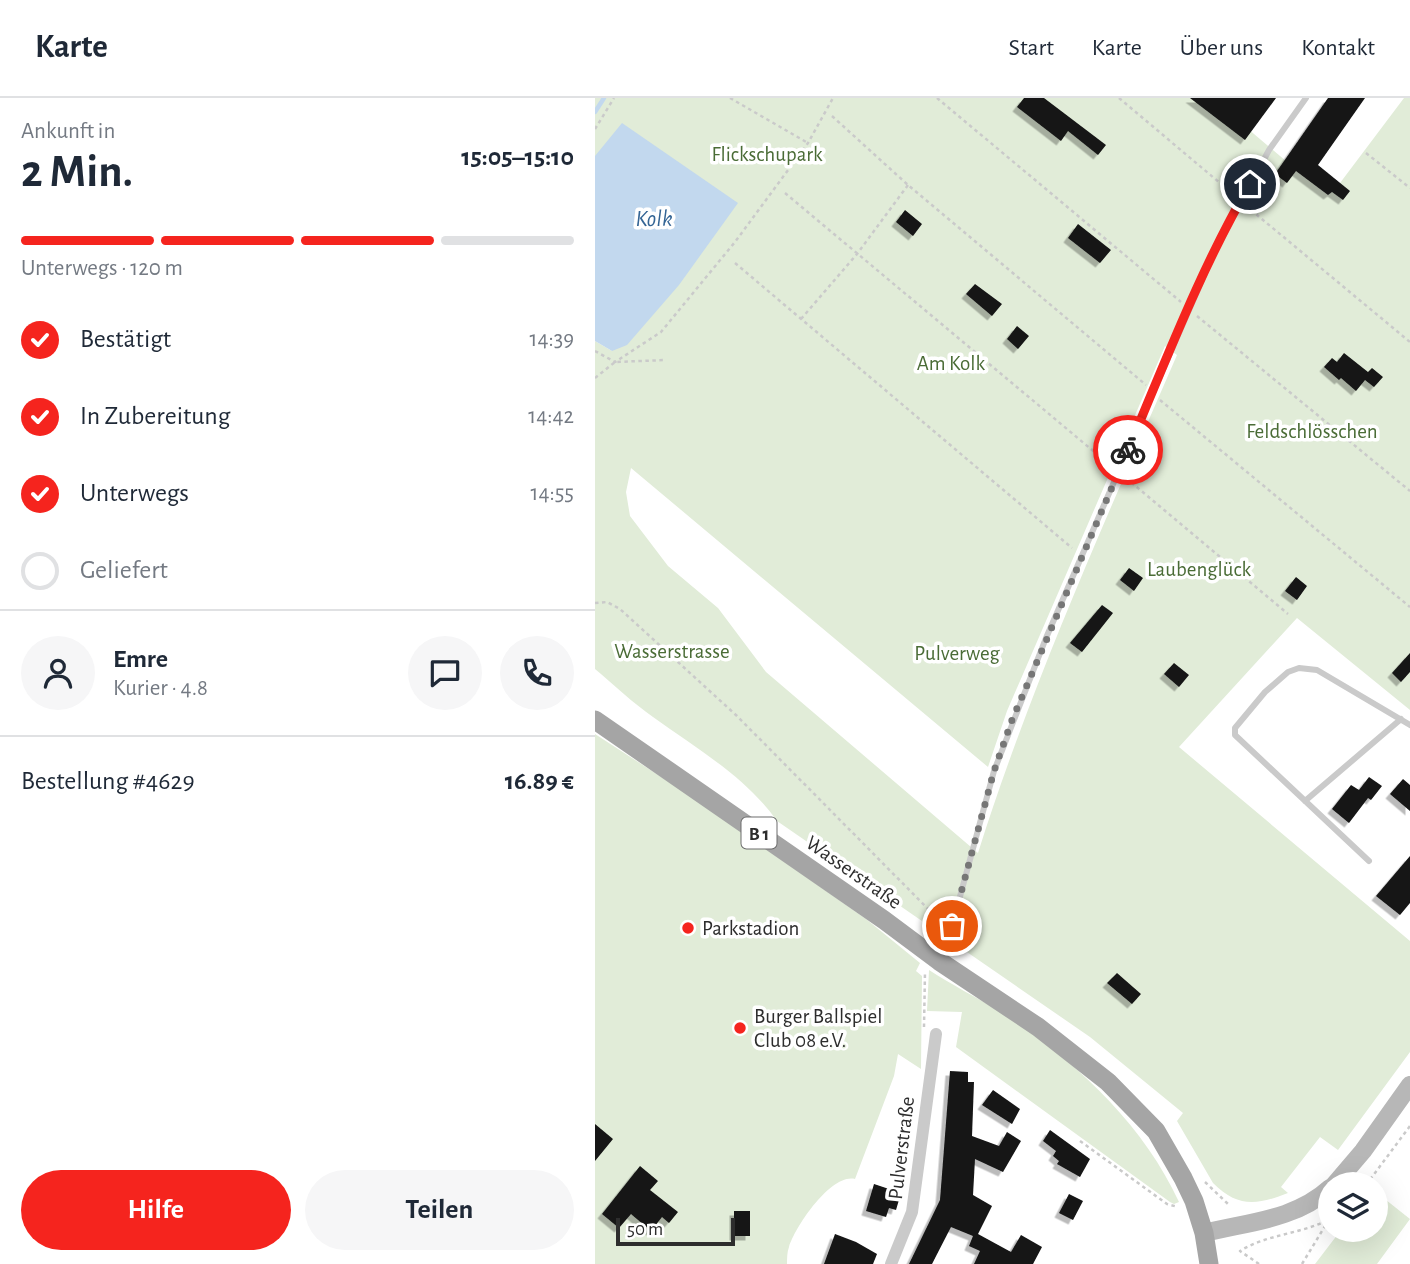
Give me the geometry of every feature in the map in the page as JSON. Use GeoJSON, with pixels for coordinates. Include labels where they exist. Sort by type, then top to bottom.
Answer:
{"type":"FeatureCollection","features":[{"type":"Feature","properties":{"kind":"main road","name":"Wasserstraße"},"geometry":{"type":"LineString","coordinates":[[595,720],[939,961],[1038,1027],[1092,1068],[1156,1130],[1191,1193],[1204,1233]]}},
{"type":"Feature","properties":{"kind":"main road"},"geometry":{"type":"LineString","coordinates":[[1345,1172],[1376,1134],[1410,1085]]}},
{"type":"Feature","properties":{"kind":"main road"},"geometry":{"type":"LineString","coordinates":[[1204,1233],[1288,1214],[1318,1197]]}},
{"type":"Feature","properties":{"kind":"main road","name":"B 1"},"geometry":{"type":"LineString","coordinates":[[1204,1233],[1209,1264]]}},
{"type":"Feature","properties":{"kind":"street","name":"Pulverstraße"},"geometry":{"type":"LineString","coordinates":[[891,1264],[912,1212],[936,1034]]}},
{"type":"Feature","properties":{"kind":"lane"},"geometry":{"type":"LineString","coordinates":[[952,926],[994,771],[1012,720],[1081,556],[1188,308],[1240,200],[1269,150],[1306,98]]}},
{"type":"Feature","properties":{"kind":"lane"},"geometry":{"type":"LineString","coordinates":[[1369,861],[1235,735],[1235,728],[1265,692],[1288,672],[1299,668],[1317,670],[1410,725]]}},
{"type":"Feature","properties":{"kind":"lane"},"geometry":{"type":"LineString","coordinates":[[1305,801],[1401,719]]}},
{"type":"Feature","properties":{"kind":"path"},"geometry":{"type":"LineString","coordinates":[[595,129],[614,98]]}},
{"type":"Feature","properties":{"kind":"path"},"geometry":{"type":"LineString","coordinates":[[730,98],[809,143]]}},
{"type":"Feature","properties":{"kind":"path"},"geometry":{"type":"LineString","coordinates":[[595,378],[661,331],[735,242],[809,143],[833,98]]}},
{"type":"Feature","properties":{"kind":"path"},"geometry":{"type":"LineString","coordinates":[[937,98],[1410,491]]}},
{"type":"Feature","properties":{"kind":"path"},"geometry":{"type":"LineString","coordinates":[[1119,98],[1410,342]]}},
{"type":"Feature","properties":{"kind":"path"},"geometry":{"type":"LineString","coordinates":[[832,117],[908,185],[1410,607]]}},
{"type":"Feature","properties":{"kind":"path"},"geometry":{"type":"LineString","coordinates":[[1366,153],[1410,188]]}},
{"type":"Feature","properties":{"kind":"path"},"geometry":{"type":"LineString","coordinates":[[801,319],[857,254],[908,185]]}},
{"type":"Feature","properties":{"kind":"path"},"geometry":{"type":"LineString","coordinates":[[785,193],[1288,614]]}},
{"type":"Feature","properties":{"kind":"path"},"geometry":{"type":"LineString","coordinates":[[735,264],[1081,556]]}},
{"type":"Feature","properties":{"kind":"path"},"geometry":{"type":"LineString","coordinates":[[595,352],[615,362],[666,360]]}},
{"type":"Feature","properties":{"kind":"path"},"geometry":{"type":"LineString","coordinates":[[595,603],[607,602],[620,609],[737,716],[940,922],[952,926]]}},
{"type":"Feature","properties":{"kind":"path"},"geometry":{"type":"LineString","coordinates":[[925,972],[923,1026],[936,1034]]}},
{"type":"Feature","properties":{"kind":"path"},"geometry":{"type":"LineString","coordinates":[[1376,1172],[1410,1126]]}},
{"type":"Feature","properties":{"kind":"path"},"geometry":{"type":"LineString","coordinates":[[1080,1141],[1167,1204],[1172,1207],[1181,1206]]}},
{"type":"Feature","properties":{"kind":"path"},"geometry":{"type":"LineString","coordinates":[[1259,1264],[1240,1251],[1250,1245],[1318,1223]]}},
{"type":"Feature","properties":{"kind":"path"},"geometry":{"type":"LineString","coordinates":[[1302,1264],[1318,1238]]}},
{"type":"Feature","properties":{"kind":"green space"},"geometry":{"type":"Polygon","coordinates":[[[595,98],[1211,98],[1328,195],[1404,98],[1410,98],[1410,710],[1297,618],[1179,747],[1410,941],[1410,1052],[1338,1150],[1320,1137],[1281,1187],[1288,1193],[1267,1200],[1248,1202],[1222,1191],[1213,1183],[1177,1121],[1183,1113],[1090,1037],[777,821],[735,777],[646,712],[595,669],[595,341],[612,351],[595,156],[595,98]],[[1165,346],[1007,711],[988,767],[631,468],[626,492],[630,516],[668,566],[718,608],[766,672],[978,853],[1046,664],[1177,355],[1165,346]]]}},
{"type":"Feature","properties":{"kind":"green space","name":"Parkstadion"},"geometry":{"type":"Polygon","coordinates":[[[595,734],[692,797],[866,919],[920,963],[916,971],[922,976],[921,1069],[898,1054],[894,1076],[855,1179],[846,1179],[835,1184],[815,1203],[798,1227],[788,1251],[787,1264],[595,1264],[595,734]]]}},
{"type":"Feature","properties":{"kind":"green space"},"geometry":{"type":"Polygon","coordinates":[[[929,970],[999,1011],[1079,1071],[1103,1094],[1146,1145],[1179,1202],[1170,1202],[956,1047],[962,1012],[927,1011],[929,970]]]}},
{"type":"Feature","properties":{"kind":"green space"},"geometry":{"type":"Polygon","coordinates":[[[1388,1202],[1410,1219],[1377,1264],[1315,1264],[1332,1242],[1388,1242],[1388,1202]]]}},
{"type":"Feature","properties":{"kind":"water","name":"Kolk"},"geometry":{"type":"Polygon","coordinates":[[[622,123],[738,203],[679,285],[627,345],[612,351],[595,341],[595,156],[622,123]]]}},
{"type":"Feature","properties":{"kind":"building"},"geometry":{"type":"Polygon","coordinates":[[[1024,98],[1044,98],[1106,145],[1098,155],[1068,131],[1061,141],[1017,107],[1024,98]]]}},
{"type":"Feature","properties":{"kind":"building"},"geometry":{"type":"Polygon","coordinates":[[[1190,98],[1276,98],[1245,140],[1190,98]]]}},
{"type":"Feature","properties":{"kind":"building"},"geometry":{"type":"Polygon","coordinates":[[[1328,98],[1365,98],[1318,165],[1350,191],[1343,200],[1332,192],[1328,195],[1296,171],[1287,183],[1275,174],[1328,98]]]}},
{"type":"Feature","properties":{"kind":"building"},"geometry":{"type":"Polygon","coordinates":[[[905,210],[922,224],[913,236],[896,222],[905,210]]]}},
{"type":"Feature","properties":{"kind":"building"},"geometry":{"type":"Polygon","coordinates":[[[1078,224],[1111,250],[1100,263],[1068,238],[1078,224]]]}},
{"type":"Feature","properties":{"kind":"building"},"geometry":{"type":"Polygon","coordinates":[[[975,284],[1002,304],[992,316],[966,294],[975,284]]]}},
{"type":"Feature","properties":{"kind":"building"},"geometry":{"type":"Polygon","coordinates":[[[1017,326],[1029,336],[1018,349],[1007,339],[1017,326]]]}},
{"type":"Feature","properties":{"kind":"building"},"geometry":{"type":"Polygon","coordinates":[[[1344,353],[1368,372],[1372,368],[1383,377],[1374,387],[1365,380],[1356,391],[1324,367],[1332,358],[1337,362],[1344,353]]]}},
{"type":"Feature","properties":{"kind":"building"},"geometry":{"type":"Polygon","coordinates":[[[1129,568],[1143,578],[1134,591],[1120,580],[1129,568]]]}},
{"type":"Feature","properties":{"kind":"building"},"geometry":{"type":"Polygon","coordinates":[[[1296,577],[1307,586],[1297,600],[1285,591],[1296,577]]]}},
{"type":"Feature","properties":{"kind":"building"},"geometry":{"type":"Polygon","coordinates":[[[1102,605],[1113,613],[1082,652],[1070,643],[1102,605]]]}},
{"type":"Feature","properties":{"kind":"building"},"geometry":{"type":"Polygon","coordinates":[[[1410,653],[1410,672],[1401,682],[1392,673],[1410,653]]]}},
{"type":"Feature","properties":{"kind":"building"},"geometry":{"type":"Polygon","coordinates":[[[1174,663],[1189,675],[1179,687],[1164,674],[1174,663]]]}},
{"type":"Feature","properties":{"kind":"building"},"geometry":{"type":"Polygon","coordinates":[[[1369,777],[1382,786],[1371,800],[1368,798],[1349,823],[1332,809],[1351,785],[1359,790],[1369,777]]]}},
{"type":"Feature","properties":{"kind":"building"},"geometry":{"type":"Polygon","coordinates":[[[1403,779],[1410,785],[1410,811],[1390,794],[1403,779]]]}},
{"type":"Feature","properties":{"kind":"building"},"geometry":{"type":"Polygon","coordinates":[[[1410,856],[1410,903],[1400,915],[1376,896],[1410,856]]]}},
{"type":"Feature","properties":{"kind":"building"},"geometry":{"type":"Polygon","coordinates":[[[1117,973],[1141,994],[1132,1004],[1107,983],[1117,973]]]}},
{"type":"Feature","properties":{"kind":"building"},"geometry":{"type":"Polygon","coordinates":[[[950,1071],[968,1072],[968,1082],[974,1082],[972,1136],[999,1146],[1007,1132],[1021,1141],[1003,1172],[975,1159],[973,1195],[992,1206],[978,1234],[1011,1252],[1021,1235],[1042,1247],[1033,1264],[974,1264],[980,1251],[969,1246],[973,1236],[951,1227],[932,1264],[909,1264],[940,1200],[950,1071]]]}},
{"type":"Feature","properties":{"kind":"building"},"geometry":{"type":"Polygon","coordinates":[[[993,1090],[1020,1109],[1012,1124],[982,1105],[993,1090]]]}},
{"type":"Feature","properties":{"kind":"building"},"geometry":{"type":"Polygon","coordinates":[[[595,1124],[613,1139],[595,1161],[595,1124]]]}},
{"type":"Feature","properties":{"kind":"building"},"geometry":{"type":"Polygon","coordinates":[[[1050,1130],[1090,1159],[1080,1177],[1057,1164],[1059,1161],[1053,1156],[1056,1151],[1043,1141],[1050,1130]]]}},
{"type":"Feature","properties":{"kind":"building"},"geometry":{"type":"Polygon","coordinates":[[[640,1166],[658,1181],[650,1190],[678,1212],[669,1223],[662,1217],[651,1231],[631,1214],[619,1228],[602,1214],[640,1166]]]}},
{"type":"Feature","properties":{"kind":"building"},"geometry":{"type":"Polygon","coordinates":[[[874,1184],[901,1193],[896,1210],[889,1208],[886,1217],[866,1211],[874,1184]]]}},
{"type":"Feature","properties":{"kind":"building"},"geometry":{"type":"Polygon","coordinates":[[[1069,1194],[1083,1201],[1073,1220],[1059,1213],[1069,1194]]]}},
{"type":"Feature","properties":{"kind":"building"},"geometry":{"type":"Polygon","coordinates":[[[734,1211],[750,1211],[750,1236],[734,1236],[734,1211]]]}},
{"type":"Feature","properties":{"kind":"building"},"geometry":{"type":"Polygon","coordinates":[[[835,1234],[877,1254],[873,1264],[824,1264],[835,1234]]]}},
{"type":"Feature","properties":{"kind":"waterway"},"geometry":{"type":"LineString","coordinates":[[595,112],[604,98]]}},
{"type":"Feature","properties":{"kind":"way so far"},"geometry":{"type":"LineString","coordinates":[[952,926],[994,771],[1012,720],[1128,450]]}},
{"type":"Feature","properties":{"kind":"place","name":"Parkstadion"},"geometry":{"type":"Point","coordinates":[688,928]}},
{"type":"Feature","properties":{"kind":"place","name":"Burger Ballspiel Club 08 e.V."},"geometry":{"type":"Point","coordinates":[740,1028]}},
{"type":"Feature","properties":{"kind":"route"},"geometry":{"type":"LineString","coordinates":[[1128,450],[1188,308],[1250,184]]}},
{"type":"Feature","properties":{"kind":"park label","name":"Flickschupark"},"geometry":{"type":"Point","coordinates":[767,154]}},
{"type":"Feature","properties":{"kind":"park label","name":"Am Kolk"},"geometry":{"type":"Point","coordinates":[951,363]}},
{"type":"Feature","properties":{"kind":"park label","name":"Feldschlösschen"},"geometry":{"type":"Point","coordinates":[1312,431]}},
{"type":"Feature","properties":{"kind":"park label","name":"Laubenglück"},"geometry":{"type":"Point","coordinates":[1199,569]}},
{"type":"Feature","properties":{"kind":"park label","name":"Wasserstrasse"},"geometry":{"type":"Point","coordinates":[672,651]}},
{"type":"Feature","properties":{"kind":"park label","name":"Pulverweg"},"geometry":{"type":"Point","coordinates":[957,653]}}]}
